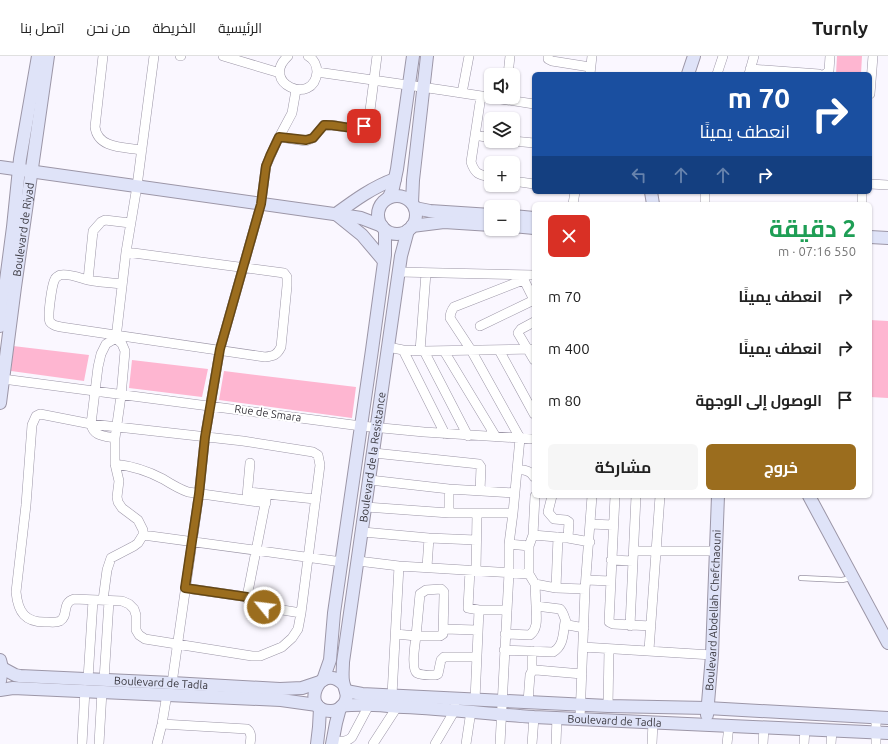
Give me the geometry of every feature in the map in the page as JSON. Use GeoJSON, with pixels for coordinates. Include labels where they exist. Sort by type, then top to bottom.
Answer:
{"type":"FeatureCollection","features":[{"type":"Feature","properties":{"kind":"main road","name":"Boulevard de Riyad"},"geometry":{"type":"LineString","coordinates":[[0,326],[2,289],[19,170],[38,56]]}},
{"type":"Feature","properties":{"kind":"main road","name":"Boulevard de Riyad"},"geometry":{"type":"LineString","coordinates":[[0,403],[48,56]]}},
{"type":"Feature","properties":{"kind":"main road"},"geometry":{"type":"LineString","coordinates":[[384,228],[378,217],[380,207],[389,197],[395,179],[413,56]]}},
{"type":"Feature","properties":{"kind":"main road"},"geometry":{"type":"LineString","coordinates":[[410,228],[416,215],[413,205],[413,180],[427,56]]}},
{"type":"Feature","properties":{"kind":"main road"},"geometry":{"type":"LineString","coordinates":[[689,72],[694,56]]}},
{"type":"Feature","properties":{"kind":"main road"},"geometry":{"type":"LineString","coordinates":[[0,167],[361,218],[396,234],[410,228],[444,222],[484,225]]}},
{"type":"Feature","properties":{"kind":"main road"},"geometry":{"type":"LineString","coordinates":[[342,215],[366,193],[383,183],[395,179]]}},
{"type":"Feature","properties":{"kind":"main road"},"geometry":{"type":"LineString","coordinates":[[389,197],[402,196],[413,205],[430,211],[484,215]]}},
{"type":"Feature","properties":{"kind":"main road"},"geometry":{"type":"LineString","coordinates":[[342,215],[380,207]]}},
{"type":"Feature","properties":{"kind":"main road"},"geometry":{"type":"LineString","coordinates":[[342,215],[362,235],[384,261]]}},
{"type":"Feature","properties":{"kind":"main road"},"geometry":{"type":"LineString","coordinates":[[520,217],[532,218]]}},
{"type":"Feature","properties":{"kind":"main road"},"geometry":{"type":"LineString","coordinates":[[520,227],[532,228]]}},
{"type":"Feature","properties":{"kind":"main road","name":"Boulevard de la Resistance"},"geometry":{"type":"LineString","coordinates":[[317,744],[319,706],[314,697],[314,693],[315,689],[322,681],[330,660],[342,562],[384,261],[386,243],[384,228]]}},
{"type":"Feature","properties":{"kind":"main road","name":"Boulevard de la Resistance"},"geometry":{"type":"LineString","coordinates":[[332,742],[341,707],[346,701],[345,688],[342,679],[343,662],[378,427],[401,256],[410,228]]}},
{"type":"Feature","properties":{"kind":"main road"},"geometry":{"type":"LineString","coordinates":[[872,237],[888,238]]}},
{"type":"Feature","properties":{"kind":"main road","name":"Boulevard Abdellah Chefchaouni"},"geometry":{"type":"LineString","coordinates":[[706,724],[712,655],[718,498]]}},
{"type":"Feature","properties":{"kind":"main road"},"geometry":{"type":"LineString","coordinates":[[810,498],[888,643]]}},
{"type":"Feature","properties":{"kind":"main road"},"geometry":{"type":"LineString","coordinates":[[0,682],[1,664]]}},
{"type":"Feature","properties":{"kind":"main road","name":"Boulevard de Tadla"},"geometry":{"type":"LineString","coordinates":[[1,664],[15,675],[87,685],[167,694],[281,700],[319,706]]}},
{"type":"Feature","properties":{"kind":"main road"},"geometry":{"type":"LineString","coordinates":[[322,681],[331,678],[336,679],[345,688]]}},
{"type":"Feature","properties":{"kind":"main road","name":"Boulevard de Tadla"},"geometry":{"type":"LineString","coordinates":[[103,686],[172,683],[280,689],[302,688],[322,681]]}},
{"type":"Feature","properties":{"kind":"main road","name":"Boulevard de Tadla"},"geometry":{"type":"LineString","coordinates":[[0,690],[13,688],[87,685]]}},
{"type":"Feature","properties":{"kind":"main road","name":"Boulevard de Tadla"},"geometry":{"type":"LineString","coordinates":[[345,688],[362,694],[392,696],[455,704],[471,711],[501,715],[832,730],[881,736]]}},
{"type":"Feature","properties":{"kind":"main road","name":"Boulevard de Tadla"},"geometry":{"type":"LineString","coordinates":[[341,707],[369,705],[397,707],[455,704],[475,700],[608,706],[707,708],[882,718]]}},
{"type":"Feature","properties":{"kind":"main road"},"geometry":{"type":"LineString","coordinates":[[319,706],[330,711],[341,707]]}},
{"type":"Feature","properties":{"kind":"street"},"geometry":{"type":"LineString","coordinates":[[102,56],[95,127],[96,133],[100,140],[105,144],[142,150]]}},
{"type":"Feature","properties":{"kind":"street"},"geometry":{"type":"LineString","coordinates":[[99,744],[103,686],[107,570],[111,558],[134,546],[143,535],[143,530],[138,520],[122,508],[118,502],[118,476],[115,438],[125,351],[116,336],[130,222],[137,186],[154,56]]}},
{"type":"Feature","properties":{"kind":"street"},"geometry":{"type":"LineString","coordinates":[[223,56],[280,73]]}},
{"type":"Feature","properties":{"kind":"street"},"geometry":{"type":"LineString","coordinates":[[288,56],[280,67],[280,73],[284,83],[288,87],[296,90],[310,86],[314,81],[317,72],[316,66],[313,60],[308,56]]}},
{"type":"Feature","properties":{"kind":"street"},"geometry":{"type":"LineString","coordinates":[[279,137],[306,140],[313,138],[324,125],[330,124],[355,128],[364,126],[369,118],[377,56]]}},
{"type":"Feature","properties":{"kind":"street"},"geometry":{"type":"LineString","coordinates":[[462,93],[469,56]]}},
{"type":"Feature","properties":{"kind":"street"},"geometry":{"type":"LineString","coordinates":[[509,68],[510,56]]}},
{"type":"Feature","properties":{"kind":"street"},"geometry":{"type":"LineString","coordinates":[[548,56],[548,59],[552,61],[590,71],[592,56]]}},
{"type":"Feature","properties":{"kind":"street"},"geometry":{"type":"LineString","coordinates":[[718,72],[723,56]]}},
{"type":"Feature","properties":{"kind":"street"},"geometry":{"type":"LineString","coordinates":[[754,56],[749,71],[772,72]]}},
{"type":"Feature","properties":{"kind":"street"},"geometry":{"type":"LineString","coordinates":[[828,72],[830,56]]}},
{"type":"Feature","properties":{"kind":"street"},"geometry":{"type":"LineString","coordinates":[[872,72],[873,56]]}},
{"type":"Feature","properties":{"kind":"street"},"geometry":{"type":"LineString","coordinates":[[317,72],[484,96]]}},
{"type":"Feature","properties":{"kind":"street"},"geometry":{"type":"LineString","coordinates":[[172,683],[199,494],[205,437],[220,349],[261,204],[266,166],[292,113],[296,90]]}},
{"type":"Feature","properties":{"kind":"street"},"geometry":{"type":"LineString","coordinates":[[481,96],[471,162],[473,170],[484,176]]}},
{"type":"Feature","properties":{"kind":"street"},"geometry":{"type":"LineString","coordinates":[[520,101],[532,104]]}},
{"type":"Feature","properties":{"kind":"street"},"geometry":{"type":"LineString","coordinates":[[475,135],[484,137]]}},
{"type":"Feature","properties":{"kind":"street"},"geometry":{"type":"LineString","coordinates":[[520,141],[532,143]]}},
{"type":"Feature","properties":{"kind":"street"},"geometry":{"type":"LineString","coordinates":[[520,182],[532,184]]}},
{"type":"Feature","properties":{"kind":"street"},"geometry":{"type":"LineString","coordinates":[[872,184],[888,185]]}},
{"type":"Feature","properties":{"kind":"street"},"geometry":{"type":"LineString","coordinates":[[88,280],[93,231],[101,222],[105,220],[130,222]]}},
{"type":"Feature","properties":{"kind":"street"},"geometry":{"type":"LineString","coordinates":[[122,284],[63,275],[58,276],[56,278],[48,318],[55,326],[116,336],[271,356],[276,354],[281,347],[288,286],[287,277],[284,272],[126,252]]}},
{"type":"Feature","properties":{"kind":"street"},"geometry":{"type":"LineString","coordinates":[[400,272],[522,278],[532,276]]}},
{"type":"Feature","properties":{"kind":"street"},"geometry":{"type":"LineString","coordinates":[[426,273],[422,351],[468,436]]}},
{"type":"Feature","properties":{"kind":"street"},"geometry":{"type":"LineString","coordinates":[[522,278],[532,296]]}},
{"type":"Feature","properties":{"kind":"street"},"geometry":{"type":"LineString","coordinates":[[500,744],[501,701],[509,573],[509,544],[520,438],[471,350],[450,318],[451,311],[454,307],[522,278]]}},
{"type":"Feature","properties":{"kind":"street"},"geometry":{"type":"LineString","coordinates":[[480,326],[532,301]]}},
{"type":"Feature","properties":{"kind":"street"},"geometry":{"type":"LineString","coordinates":[[531,349],[518,334],[520,330],[532,323]]}},
{"type":"Feature","properties":{"kind":"street"},"geometry":{"type":"LineString","coordinates":[[115,438],[96,433],[92,429],[91,424],[100,354],[106,344],[116,336]]}},
{"type":"Feature","properties":{"kind":"street"},"geometry":{"type":"LineString","coordinates":[[388,347],[403,350],[422,351],[531,349]]}},
{"type":"Feature","properties":{"kind":"street"},"geometry":{"type":"LineString","coordinates":[[403,350],[444,434]]}},
{"type":"Feature","properties":{"kind":"street"},"geometry":{"type":"LineString","coordinates":[[499,350],[532,410]]}},
{"type":"Feature","properties":{"kind":"street"},"geometry":{"type":"LineString","coordinates":[[444,351],[496,437]]}},
{"type":"Feature","properties":{"kind":"street","name":"Rue de Smara"},"geometry":{"type":"LineString","coordinates":[[3,379],[121,396],[361,426],[468,436],[532,439]]}},
{"type":"Feature","properties":{"kind":"street"},"geometry":{"type":"LineString","coordinates":[[40,414],[91,424],[205,437],[313,452],[318,455],[320,465],[307,556],[301,613],[298,629],[292,638],[282,647],[260,656],[145,639],[136,630],[136,615],[132,607],[126,602],[122,601],[70,600],[66,605],[64,616],[58,622],[37,622],[30,620],[22,614],[17,602],[16,592],[34,421],[36,416],[40,414]]}},
{"type":"Feature","properties":{"kind":"street"},"geometry":{"type":"LineString","coordinates":[[374,453],[479,464],[481,467],[480,491]]}},
{"type":"Feature","properties":{"kind":"street"},"geometry":{"type":"LineString","coordinates":[[247,496],[250,463]]}},
{"type":"Feature","properties":{"kind":"street"},"geometry":{"type":"LineString","coordinates":[[116,464],[143,470],[162,478],[182,490],[199,494],[247,496],[267,494],[315,499]]}},
{"type":"Feature","properties":{"kind":"street"},"geometry":{"type":"LineString","coordinates":[[517,470],[532,473]]}},
{"type":"Feature","properties":{"kind":"street"},"geometry":{"type":"LineString","coordinates":[[370,480],[449,489],[515,493]]}},
{"type":"Feature","properties":{"kind":"street"},"geometry":{"type":"LineString","coordinates":[[449,489],[449,513]]}},
{"type":"Feature","properties":{"kind":"street"},"geometry":{"type":"LineString","coordinates":[[267,494],[247,597],[249,602],[256,606],[301,613]]}},
{"type":"Feature","properties":{"kind":"street"},"geometry":{"type":"LineString","coordinates":[[247,496],[266,503]]}},
{"type":"Feature","properties":{"kind":"street"},"geometry":{"type":"LineString","coordinates":[[505,634],[530,635],[536,628],[535,584],[529,574],[529,546],[533,535],[535,498]]}},
{"type":"Feature","properties":{"kind":"street"},"geometry":{"type":"LineString","coordinates":[[552,498],[548,512],[554,519],[566,520],[568,522],[568,538]]}},
{"type":"Feature","properties":{"kind":"street"},"geometry":{"type":"LineString","coordinates":[[580,718],[592,498]]}},
{"type":"Feature","properties":{"kind":"street"},"geometry":{"type":"LineString","coordinates":[[615,498],[609,622],[611,624],[630,626],[651,626]]}},
{"type":"Feature","properties":{"kind":"street"},"geometry":{"type":"LineString","coordinates":[[630,626],[636,498]]}},
{"type":"Feature","properties":{"kind":"street"},"geometry":{"type":"LineString","coordinates":[[649,650],[660,498]]}},
{"type":"Feature","properties":{"kind":"street"},"geometry":{"type":"LineString","coordinates":[[366,507],[449,513],[513,513]]}},
{"type":"Feature","properties":{"kind":"street"},"geometry":{"type":"LineString","coordinates":[[477,514],[473,570],[467,606],[469,609],[506,610]]}},
{"type":"Feature","properties":{"kind":"street"},"geometry":{"type":"LineString","coordinates":[[590,524],[613,525]]}},
{"type":"Feature","properties":{"kind":"street"},"geometry":{"type":"LineString","coordinates":[[362,532],[429,538],[476,540]]}},
{"type":"Feature","properties":{"kind":"street"},"geometry":{"type":"LineString","coordinates":[[143,535],[307,556],[342,562]]}},
{"type":"Feature","properties":{"kind":"street"},"geometry":{"type":"LineString","coordinates":[[533,535],[568,538],[590,542]]}},
{"type":"Feature","properties":{"kind":"street"},"geometry":{"type":"LineString","coordinates":[[556,588],[558,537]]}},
{"type":"Feature","properties":{"kind":"street"},"geometry":{"type":"LineString","coordinates":[[427,567],[429,538]]}},
{"type":"Feature","properties":{"kind":"street"},"geometry":{"type":"LineString","coordinates":[[509,544],[529,546]]}},
{"type":"Feature","properties":{"kind":"street"},"geometry":{"type":"LineString","coordinates":[[634,551],[715,551]]}},
{"type":"Feature","properties":{"kind":"street"},"geometry":{"type":"LineString","coordinates":[[611,560],[633,561]]}},
{"type":"Feature","properties":{"kind":"street"},"geometry":{"type":"LineString","coordinates":[[358,561],[399,566],[529,574]]}},
{"type":"Feature","properties":{"kind":"street"},"geometry":{"type":"LineString","coordinates":[[392,696],[399,566]]}},
{"type":"Feature","properties":{"kind":"street"},"geometry":{"type":"LineString","coordinates":[[535,584],[556,588],[610,581]]}},
{"type":"Feature","properties":{"kind":"street"},"geometry":{"type":"LineString","coordinates":[[185,588],[247,597]]}},
{"type":"Feature","properties":{"kind":"street"},"geometry":{"type":"LineString","coordinates":[[396,634],[416,636],[440,636],[443,634],[444,592],[441,589],[423,591],[419,598],[416,636],[414,667],[417,673],[438,674],[441,660],[444,657],[476,657]]}},
{"type":"Feature","properties":{"kind":"street"},"geometry":{"type":"LineString","coordinates":[[82,744],[93,600]]}},
{"type":"Feature","properties":{"kind":"street"},"geometry":{"type":"LineString","coordinates":[[504,650],[553,652],[559,649],[562,645],[565,614],[560,609],[536,606]]}},
{"type":"Feature","properties":{"kind":"street"},"geometry":{"type":"LineString","coordinates":[[475,700],[479,610]]}},
{"type":"Feature","properties":{"kind":"street"},"geometry":{"type":"LineString","coordinates":[[565,622],[571,626],[584,628]]}},
{"type":"Feature","properties":{"kind":"street"},"geometry":{"type":"LineString","coordinates":[[444,628],[477,630]]}},
{"type":"Feature","properties":{"kind":"street"},"geometry":{"type":"LineString","coordinates":[[583,647],[712,655]]}},
{"type":"Feature","properties":{"kind":"street"},"geometry":{"type":"LineString","coordinates":[[608,706],[609,649]]}},
{"type":"Feature","properties":{"kind":"street"},"geometry":{"type":"LineString","coordinates":[[528,702],[530,675],[532,671],[532,651]]}},
{"type":"Feature","properties":{"kind":"street"},"geometry":{"type":"LineString","coordinates":[[532,671],[536,670],[582,674]]}},
{"type":"Feature","properties":{"kind":"street"},"geometry":{"type":"LineString","coordinates":[[157,744],[167,694]]}},
{"type":"Feature","properties":{"kind":"street"},"geometry":{"type":"LineString","coordinates":[[435,744],[455,704]]}},
{"type":"Feature","properties":{"kind":"street"},"geometry":{"type":"LineString","coordinates":[[332,742],[344,742],[352,737],[369,705]]}},
{"type":"Feature","properties":{"kind":"street"},"geometry":{"type":"LineString","coordinates":[[372,744],[397,707]]}},
{"type":"Feature","properties":{"kind":"street"},"geometry":{"type":"LineString","coordinates":[[466,744],[471,711]]}},
{"type":"Feature","properties":{"kind":"street"},"geometry":{"type":"LineString","coordinates":[[532,744],[534,716]]}},
{"type":"Feature","properties":{"kind":"street"},"geometry":{"type":"LineString","coordinates":[[556,744],[557,717]]}},
{"type":"Feature","properties":{"kind":"street"},"geometry":{"type":"LineString","coordinates":[[881,736],[882,718]]}},
{"type":"Feature","properties":{"kind":"street"},"geometry":{"type":"LineString","coordinates":[[652,722],[652,744]]}},
{"type":"Feature","properties":{"kind":"street"},"geometry":{"type":"LineString","coordinates":[[162,724],[247,729],[250,731],[251,735],[250,744]]}},
{"type":"Feature","properties":{"kind":"street"},"geometry":{"type":"LineString","coordinates":[[727,744],[729,726]]}},
{"type":"Feature","properties":{"kind":"street"},"geometry":{"type":"LineString","coordinates":[[763,744],[764,727]]}},
{"type":"Feature","properties":{"kind":"street"},"geometry":{"type":"LineString","coordinates":[[804,744],[805,729]]}},
{"type":"Feature","properties":{"kind":"street"},"geometry":{"type":"LineString","coordinates":[[831,744],[832,730]]}},
{"type":"Feature","properties":{"kind":"lane"},"geometry":{"type":"LineString","coordinates":[[801,578],[842,580],[852,577]]}},
{"type":"Feature","properties":{"kind":"shaded area"},"geometry":{"type":"Polygon","coordinates":[[[837,56],[862,56],[861,72],[836,72],[837,56]]]}},
{"type":"Feature","properties":{"kind":"shaded area"},"geometry":{"type":"Polygon","coordinates":[[[872,320],[888,321],[888,398],[872,397],[872,320]]]}},
{"type":"Feature","properties":{"kind":"shaded area"},"geometry":{"type":"Polygon","coordinates":[[[13,346],[89,355],[84,381],[11,371],[13,346]]]}},
{"type":"Feature","properties":{"kind":"shaded area"},"geometry":{"type":"Polygon","coordinates":[[[132,360],[208,369],[202,397],[129,388],[132,360]]]}},
{"type":"Feature","properties":{"kind":"shaded area"},"geometry":{"type":"Polygon","coordinates":[[[224,371],[356,387],[352,418],[219,400],[224,371]]]}},
{"type":"Feature","properties":{"kind":"route"},"geometry":{"type":"LineString","coordinates":[[264,607],[252,604],[249,602],[247,597],[185,588],[199,494],[205,437],[220,349],[236,288],[261,204],[266,166],[279,137],[306,140],[313,138],[324,125],[330,124],[355,128],[364,126]]}}]}
